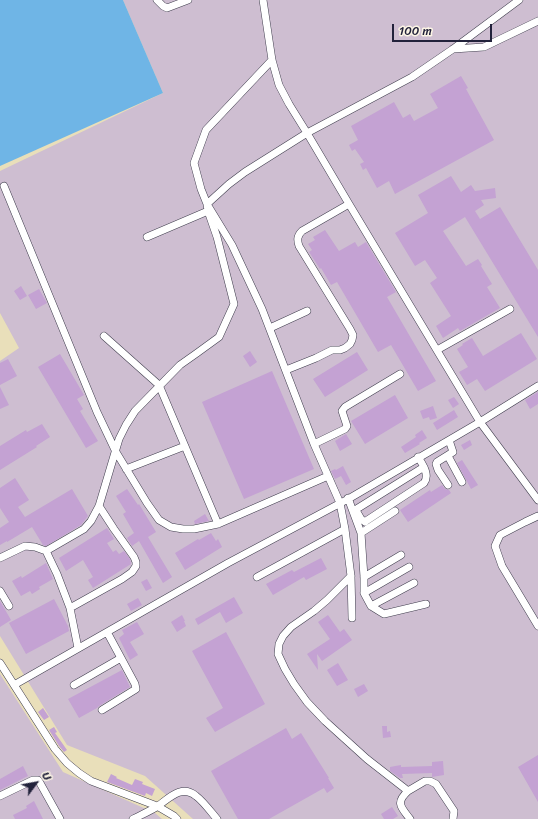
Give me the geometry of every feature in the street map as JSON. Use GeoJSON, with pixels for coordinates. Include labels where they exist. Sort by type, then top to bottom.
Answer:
{"type":"FeatureCollection","features":[{"type":"Feature","properties":{"kind":"lane"},"geometry":{"type":"LineString","coordinates":[[158,0],[167,8],[188,0]]}},
{"type":"Feature","properties":{"kind":"lane"},"geometry":{"type":"LineString","coordinates":[[263,0],[272,60],[279,85],[289,104],[480,422],[538,500]]}},
{"type":"Feature","properties":{"kind":"lane"},"geometry":{"type":"LineString","coordinates":[[147,237],[207,207],[229,184],[245,172],[307,133],[412,77],[453,49],[519,0]]}},
{"type":"Feature","properties":{"kind":"lane"},"geometry":{"type":"LineString","coordinates":[[453,49],[484,47],[538,21]]}},
{"type":"Feature","properties":{"kind":"lane"},"geometry":{"type":"LineString","coordinates":[[46,551],[84,529],[91,521],[99,506],[120,439],[134,411],[180,365],[198,354],[219,337],[234,304],[217,238],[194,163],[206,130],[272,60]]}},
{"type":"Feature","properties":{"kind":"lane"},"geometry":{"type":"LineString","coordinates":[[4,186],[97,412],[116,452],[159,520],[171,527],[183,529],[194,529],[218,524],[328,476]]}},
{"type":"Feature","properties":{"kind":"lane"},"geometry":{"type":"LineString","coordinates":[[286,370],[332,350],[340,350],[345,348],[352,340],[353,335],[350,329],[297,241],[298,235],[302,231],[349,204]]}},
{"type":"Feature","properties":{"kind":"lane"},"geometry":{"type":"LineString","coordinates":[[207,207],[232,245],[262,309],[314,444],[340,503],[345,529],[350,576],[352,618]]}},
{"type":"Feature","properties":{"kind":"lane"},"geometry":{"type":"LineString","coordinates":[[437,350],[510,309]]}},
{"type":"Feature","properties":{"kind":"lane"},"geometry":{"type":"LineString","coordinates":[[270,328],[307,311]]}},
{"type":"Feature","properties":{"kind":"lane"},"geometry":{"type":"LineString","coordinates":[[104,336],[159,386],[218,524]]}},
{"type":"Feature","properties":{"kind":"lane"},"geometry":{"type":"LineString","coordinates":[[314,444],[346,429],[347,426],[342,411],[345,407],[400,374]]}},
{"type":"Feature","properties":{"kind":"lane"},"geometry":{"type":"LineString","coordinates":[[14,685],[228,563],[349,498],[480,422],[538,386]]}},
{"type":"Feature","properties":{"kind":"lane"},"geometry":{"type":"LineString","coordinates":[[448,440],[453,452],[436,464],[438,470],[448,485]]}},
{"type":"Feature","properties":{"kind":"lane"},"geometry":{"type":"LineString","coordinates":[[126,469],[185,446]]}},
{"type":"Feature","properties":{"kind":"lane"},"geometry":{"type":"LineString","coordinates":[[448,456],[462,482]]}},
{"type":"Feature","properties":{"kind":"lane"},"geometry":{"type":"LineString","coordinates":[[349,498],[361,519],[365,522],[424,483],[427,479],[424,467],[418,457]]}},
{"type":"Feature","properties":{"kind":"lane"},"geometry":{"type":"LineString","coordinates":[[356,510],[424,467]]}},
{"type":"Feature","properties":{"kind":"lane"},"geometry":{"type":"LineString","coordinates":[[349,498],[361,533],[364,593],[371,606],[384,614],[426,604]]}},
{"type":"Feature","properties":{"kind":"lane"},"geometry":{"type":"LineString","coordinates":[[70,608],[122,579],[132,572],[136,566],[134,557],[99,506]]}},
{"type":"Feature","properties":{"kind":"lane"},"geometry":{"type":"LineString","coordinates":[[361,533],[396,511]]}},
{"type":"Feature","properties":{"kind":"lane"},"geometry":{"type":"LineString","coordinates":[[538,516],[500,535],[495,546],[502,566],[538,626]]}},
{"type":"Feature","properties":{"kind":"lane"},"geometry":{"type":"LineString","coordinates":[[256,576],[345,529]]}},
{"type":"Feature","properties":{"kind":"lane"},"geometry":{"type":"LineString","coordinates":[[0,558],[26,546],[35,547],[46,551],[57,574],[70,608],[78,648]]}},
{"type":"Feature","properties":{"kind":"lane"},"geometry":{"type":"LineString","coordinates":[[364,577],[401,555]]}},
{"type":"Feature","properties":{"kind":"lane"},"geometry":{"type":"LineString","coordinates":[[364,593],[409,567]]}},
{"type":"Feature","properties":{"kind":"lane"},"geometry":{"type":"LineString","coordinates":[[350,576],[327,600],[291,627],[283,636],[279,644],[278,654],[294,684],[307,702],[325,721],[367,759],[408,791]]}},
{"type":"Feature","properties":{"kind":"lane"},"geometry":{"type":"LineString","coordinates":[[371,606],[414,583]]}},
{"type":"Feature","properties":{"kind":"lane"},"geometry":{"type":"LineString","coordinates":[[0,591],[9,606]]}},
{"type":"Feature","properties":{"kind":"lane"},"geometry":{"type":"LineString","coordinates":[[102,710],[136,689],[135,684],[107,632]]}},
{"type":"Feature","properties":{"kind":"lane"},"geometry":{"type":"LineString","coordinates":[[74,685],[121,658]]}},
{"type":"Feature","properties":{"kind":"lane"},"geometry":{"type":"LineString","coordinates":[[0,663],[55,749],[67,763],[91,781],[157,806],[170,813],[177,819]]}},
{"type":"Feature","properties":{"kind":"lane"},"geometry":{"type":"LineString","coordinates":[[0,796],[33,780],[38,780],[60,819]]}},
{"type":"Feature","properties":{"kind":"lane"},"geometry":{"type":"LineString","coordinates":[[410,819],[402,808],[400,800],[408,791],[425,781],[430,781],[436,784],[454,811],[454,819]]}},
{"type":"Feature","properties":{"kind":"lane"},"geometry":{"type":"LineString","coordinates":[[133,819],[157,806],[178,792],[189,792],[196,795],[217,819]]}},
{"type":"Feature","properties":{"kind":"shaded area"},"geometry":{"type":"Polygon","coordinates":[[[123,0],[538,0],[538,819],[193,819],[145,776],[67,745],[0,636],[0,361],[19,348],[0,313],[0,171],[163,93],[123,0]]]}},
{"type":"Feature","properties":{"kind":"shaded area"},"geometry":{"type":"Polygon","coordinates":[[[0,674],[63,772],[155,813],[162,819],[0,819],[0,674]]]}},
{"type":"Feature","properties":{"kind":"water"},"geometry":{"type":"Polygon","coordinates":[[[0,0],[123,0],[163,93],[0,166],[0,0]]]}},
{"type":"Feature","properties":{"kind":"building"},"geometry":{"type":"Polygon","coordinates":[[[461,76],[468,88],[466,89],[494,140],[395,194],[389,181],[377,188],[366,168],[363,170],[360,164],[364,162],[355,149],[352,151],[349,145],[358,140],[351,126],[394,102],[403,118],[410,114],[414,121],[438,108],[430,94],[461,76]]]}},
{"type":"Feature","properties":{"kind":"building"},"geometry":{"type":"Polygon","coordinates":[[[451,176],[461,192],[471,185],[475,191],[495,188],[496,198],[481,200],[484,205],[475,211],[480,219],[500,207],[538,270],[538,337],[465,217],[443,231],[466,266],[478,259],[492,284],[487,287],[500,308],[460,331],[458,328],[443,338],[436,326],[451,316],[430,283],[437,278],[425,260],[415,266],[395,233],[428,213],[418,195],[451,176]]]}},
{"type":"Feature","properties":{"kind":"building"},"geometry":{"type":"Polygon","coordinates":[[[325,230],[339,251],[355,242],[358,247],[366,242],[396,292],[387,297],[436,381],[418,391],[391,345],[378,352],[337,282],[331,285],[309,252],[312,250],[308,244],[315,240],[313,237],[325,230]]]}},
{"type":"Feature","properties":{"kind":"building"},"geometry":{"type":"Polygon","coordinates":[[[21,286],[27,296],[20,300],[14,291],[21,286]]]}},
{"type":"Feature","properties":{"kind":"building"},"geometry":{"type":"Polygon","coordinates":[[[39,289],[47,303],[36,309],[28,295],[39,289]]]}},
{"type":"Feature","properties":{"kind":"building"},"geometry":{"type":"Polygon","coordinates":[[[521,333],[537,359],[485,391],[477,379],[467,385],[459,372],[468,367],[457,349],[463,345],[462,344],[472,338],[483,356],[521,333]]]}},
{"type":"Feature","properties":{"kind":"building"},"geometry":{"type":"Polygon","coordinates":[[[250,351],[257,362],[250,367],[243,356],[250,351]]]}},
{"type":"Feature","properties":{"kind":"building"},"geometry":{"type":"Polygon","coordinates":[[[357,352],[368,370],[325,397],[313,379],[357,352]]]}},
{"type":"Feature","properties":{"kind":"building"},"geometry":{"type":"Polygon","coordinates":[[[60,354],[84,395],[77,399],[83,409],[80,411],[98,441],[86,448],[38,367],[60,354]]]}},
{"type":"Feature","properties":{"kind":"building"},"geometry":{"type":"Polygon","coordinates":[[[8,359],[17,376],[0,385],[0,363],[8,359]]]}},
{"type":"Feature","properties":{"kind":"building"},"geometry":{"type":"Polygon","coordinates":[[[272,371],[314,469],[244,499],[202,402],[272,371]]]}},
{"type":"Feature","properties":{"kind":"building"},"geometry":{"type":"Polygon","coordinates":[[[0,387],[9,405],[0,409],[0,387]]]}},
{"type":"Feature","properties":{"kind":"building"},"geometry":{"type":"Polygon","coordinates":[[[538,392],[538,404],[530,409],[525,400],[538,392]]]}},
{"type":"Feature","properties":{"kind":"building"},"geometry":{"type":"Polygon","coordinates":[[[395,395],[408,418],[365,444],[351,421],[395,395]]]}},
{"type":"Feature","properties":{"kind":"building"},"geometry":{"type":"Polygon","coordinates":[[[454,397],[459,404],[453,408],[448,400],[454,397]]]}},
{"type":"Feature","properties":{"kind":"building"},"geometry":{"type":"Polygon","coordinates":[[[433,406],[437,418],[430,420],[429,417],[423,419],[420,411],[433,406]]]}},
{"type":"Feature","properties":{"kind":"building"},"geometry":{"type":"Polygon","coordinates":[[[454,410],[458,417],[437,430],[433,423],[454,410]]]}},
{"type":"Feature","properties":{"kind":"building"},"geometry":{"type":"Polygon","coordinates":[[[42,424],[50,437],[0,470],[0,446],[26,430],[27,432],[42,424]]]}},
{"type":"Feature","properties":{"kind":"building"},"geometry":{"type":"Polygon","coordinates":[[[422,430],[427,438],[405,453],[401,447],[416,437],[415,435],[422,430]]]}},
{"type":"Feature","properties":{"kind":"building"},"geometry":{"type":"Polygon","coordinates":[[[346,434],[352,444],[340,451],[335,441],[346,434]]]}},
{"type":"Feature","properties":{"kind":"building"},"geometry":{"type":"Polygon","coordinates":[[[470,440],[472,445],[464,450],[461,445],[470,440]]]}},
{"type":"Feature","properties":{"kind":"building"},"geometry":{"type":"Polygon","coordinates":[[[462,460],[478,485],[471,489],[457,463],[462,460]]]}},
{"type":"Feature","properties":{"kind":"building"},"geometry":{"type":"Polygon","coordinates":[[[343,466],[351,482],[346,485],[341,476],[335,479],[331,471],[343,466]]]}},
{"type":"Feature","properties":{"kind":"building"},"geometry":{"type":"Polygon","coordinates":[[[15,478],[29,500],[18,507],[25,517],[72,489],[88,516],[81,525],[46,546],[43,545],[32,527],[0,545],[0,528],[9,522],[0,508],[0,488],[15,478]]]}},
{"type":"Feature","properties":{"kind":"building"},"geometry":{"type":"Polygon","coordinates":[[[442,485],[451,493],[408,522],[400,510],[430,490],[431,492],[442,485]]]}},
{"type":"Feature","properties":{"kind":"building"},"geometry":{"type":"Polygon","coordinates":[[[127,489],[138,505],[139,504],[156,532],[148,537],[172,577],[163,583],[139,541],[132,546],[127,538],[134,533],[123,514],[126,512],[116,496],[127,489]]]}},
{"type":"Feature","properties":{"kind":"building"},"geometry":{"type":"Polygon","coordinates":[[[205,514],[209,521],[195,524],[194,521],[205,514]]]}},
{"type":"Feature","properties":{"kind":"building"},"geometry":{"type":"Polygon","coordinates":[[[107,528],[114,539],[107,543],[113,552],[116,550],[119,554],[124,551],[130,559],[131,564],[93,588],[88,580],[93,577],[83,560],[66,571],[59,558],[107,528]]]}},
{"type":"Feature","properties":{"kind":"building"},"geometry":{"type":"Polygon","coordinates":[[[211,533],[216,541],[218,539],[222,547],[185,570],[175,553],[211,533]]]}},
{"type":"Feature","properties":{"kind":"building"},"geometry":{"type":"Polygon","coordinates":[[[321,558],[327,569],[306,580],[304,577],[273,595],[266,584],[292,570],[294,572],[321,558]]]}},
{"type":"Feature","properties":{"kind":"building"},"geometry":{"type":"Polygon","coordinates":[[[46,563],[53,579],[39,587],[40,589],[32,594],[30,591],[21,596],[12,581],[21,576],[22,578],[46,563]]]}},
{"type":"Feature","properties":{"kind":"building"},"geometry":{"type":"Polygon","coordinates":[[[147,579],[152,588],[146,591],[141,582],[147,579]]]}},
{"type":"Feature","properties":{"kind":"building"},"geometry":{"type":"Polygon","coordinates":[[[234,597],[243,613],[226,623],[220,612],[198,625],[195,619],[234,597]]]}},
{"type":"Feature","properties":{"kind":"building"},"geometry":{"type":"Polygon","coordinates":[[[138,598],[142,605],[131,611],[127,604],[138,598]]]}},
{"type":"Feature","properties":{"kind":"building"},"geometry":{"type":"Polygon","coordinates":[[[54,599],[68,626],[69,631],[26,654],[9,623],[54,599]]]}},
{"type":"Feature","properties":{"kind":"building"},"geometry":{"type":"Polygon","coordinates":[[[0,601],[11,620],[0,627],[0,601]]]}},
{"type":"Feature","properties":{"kind":"building"},"geometry":{"type":"Polygon","coordinates":[[[182,615],[186,626],[177,632],[171,622],[182,615]]]}},
{"type":"Feature","properties":{"kind":"building"},"geometry":{"type":"Polygon","coordinates":[[[328,615],[340,632],[344,629],[352,640],[322,661],[317,654],[318,670],[307,654],[330,639],[318,622],[328,615]]]}},
{"type":"Feature","properties":{"kind":"building"},"geometry":{"type":"Polygon","coordinates":[[[137,622],[144,634],[130,642],[138,655],[130,660],[119,638],[124,634],[122,630],[137,622]]]}},
{"type":"Feature","properties":{"kind":"building"},"geometry":{"type":"Polygon","coordinates":[[[226,632],[265,704],[215,732],[206,718],[223,708],[192,651],[226,632]]]}},
{"type":"Feature","properties":{"kind":"building"},"geometry":{"type":"Polygon","coordinates":[[[338,663],[348,680],[337,686],[327,670],[338,663]]]}},
{"type":"Feature","properties":{"kind":"building"},"geometry":{"type":"Polygon","coordinates":[[[122,670],[130,687],[79,718],[68,699],[122,670]]]}},
{"type":"Feature","properties":{"kind":"building"},"geometry":{"type":"Polygon","coordinates":[[[364,684],[368,691],[358,697],[354,689],[364,684]]]}},
{"type":"Feature","properties":{"kind":"building"},"geometry":{"type":"Polygon","coordinates":[[[43,708],[49,717],[44,720],[38,712],[43,708]]]}},
{"type":"Feature","properties":{"kind":"building"},"geometry":{"type":"Polygon","coordinates":[[[382,726],[387,726],[387,732],[390,731],[391,737],[383,738],[382,726]]]}},
{"type":"Feature","properties":{"kind":"building"},"geometry":{"type":"Polygon","coordinates":[[[54,727],[57,732],[55,733],[67,750],[64,752],[49,730],[54,727]]]}},
{"type":"Feature","properties":{"kind":"building"},"geometry":{"type":"Polygon","coordinates":[[[286,728],[292,739],[301,733],[334,788],[327,793],[324,788],[269,819],[238,819],[211,771],[286,728]]]}},
{"type":"Feature","properties":{"kind":"building"},"geometry":{"type":"Polygon","coordinates":[[[538,755],[538,802],[518,767],[538,755]]]}},
{"type":"Feature","properties":{"kind":"building"},"geometry":{"type":"Polygon","coordinates":[[[443,761],[444,775],[432,777],[432,773],[402,774],[403,778],[400,778],[390,771],[390,767],[401,765],[401,767],[432,766],[432,762],[443,761]]]}},
{"type":"Feature","properties":{"kind":"building"},"geometry":{"type":"Polygon","coordinates":[[[23,766],[28,776],[0,790],[0,779],[23,766]]]}},
{"type":"Feature","properties":{"kind":"building"},"geometry":{"type":"Polygon","coordinates":[[[111,774],[117,777],[116,778],[132,785],[135,779],[143,782],[142,784],[155,789],[152,796],[146,793],[145,796],[107,782],[111,774]]]}},
{"type":"Feature","properties":{"kind":"building"},"geometry":{"type":"Polygon","coordinates":[[[34,801],[43,819],[15,819],[13,815],[27,808],[26,806],[34,801]]]}},
{"type":"Feature","properties":{"kind":"building"},"geometry":{"type":"Polygon","coordinates":[[[392,807],[398,816],[393,819],[384,819],[381,814],[392,807]]]}}]}
